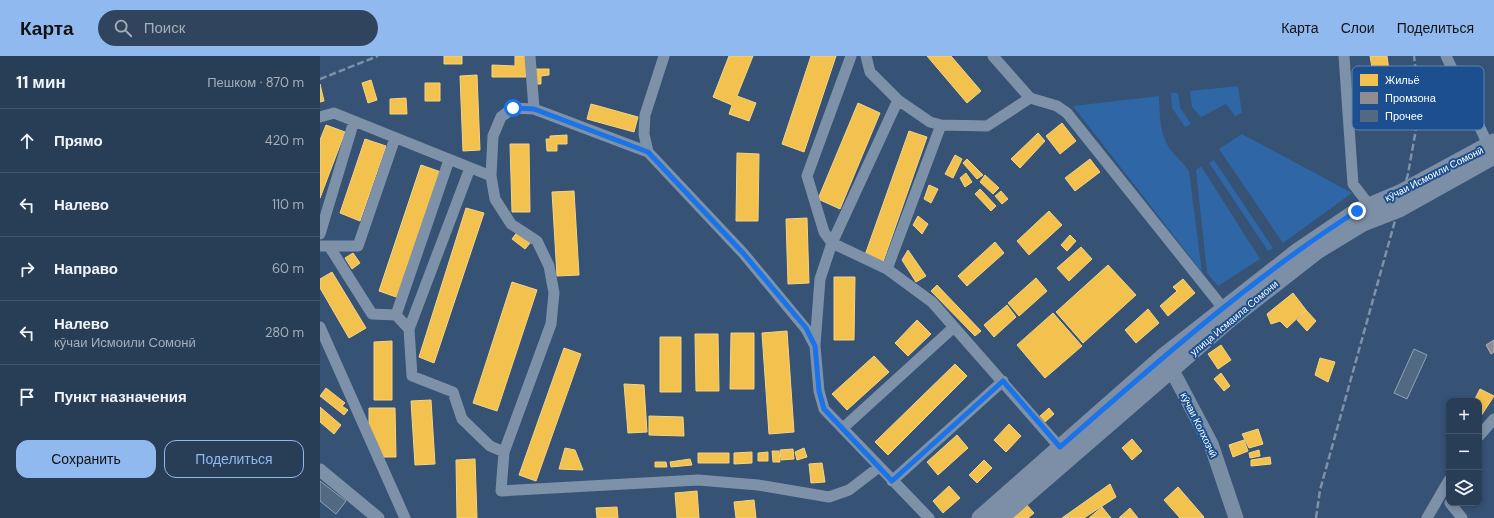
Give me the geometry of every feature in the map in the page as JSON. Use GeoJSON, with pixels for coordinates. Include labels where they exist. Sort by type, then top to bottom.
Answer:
{"type":"FeatureCollection","features":[{"type":"Feature","properties":{"kind":"main road","name":"кӯчаи Исмоили Сомонӣ"},"geometry":{"type":"LineString","coordinates":[[980,518],[1064,452],[1326,231],[1357,211],[1402,192],[1492,150]]}},
{"type":"Feature","properties":{"kind":"main road","name":"улица Исмаила Сомони"},"geometry":{"type":"LineString","coordinates":[[1227,313],[1324,247],[1363,223],[1399,209],[1492,150]]}},
{"type":"Feature","properties":{"kind":"main road","name":"кӯчаи Колхозчӣ"},"geometry":{"type":"LineString","coordinates":[[1168,363],[1211,444],[1236,518]]}},
{"type":"Feature","properties":{"kind":"main road"},"geometry":{"type":"LineString","coordinates":[[1000,518],[1064,452]]}},
{"type":"Feature","properties":{"kind":"street"},"geometry":{"type":"LineString","coordinates":[[530,56],[534,109]]}},
{"type":"Feature","properties":{"kind":"street"},"geometry":{"type":"LineString","coordinates":[[648,152],[644,134],[645,114],[664,56]]}},
{"type":"Feature","properties":{"kind":"street"},"geometry":{"type":"LineString","coordinates":[[851,56],[807,176],[824,232],[832,243],[887,269],[932,302],[1064,452]]}},
{"type":"Feature","properties":{"kind":"street"},"geometry":{"type":"LineString","coordinates":[[866,56],[870,72],[898,100],[930,122],[941,125],[987,126],[1030,98]]}},
{"type":"Feature","properties":{"kind":"street"},"geometry":{"type":"LineString","coordinates":[[993,56],[1030,98],[1057,106],[1068,113],[1227,313]]}},
{"type":"Feature","properties":{"kind":"street"},"geometry":{"type":"LineString","coordinates":[[1344,56],[1353,184],[1370,206]]}},
{"type":"Feature","properties":{"kind":"street"},"geometry":{"type":"LineString","coordinates":[[1446,56],[1451,66]]}},
{"type":"Feature","properties":{"kind":"street"},"geometry":{"type":"LineString","coordinates":[[898,100],[832,243],[820,279],[815,346],[819,391],[824,409],[929,518]]}},
{"type":"Feature","properties":{"kind":"street"},"geometry":{"type":"LineString","coordinates":[[815,346],[806,328],[743,253],[648,152],[534,109],[513,108],[501,117],[493,136],[491,176],[495,199],[511,224],[537,241],[548,266],[554,293],[551,324],[504,452],[501,491],[698,480],[758,485],[829,498],[849,490],[879,467]]}},
{"type":"Feature","properties":{"kind":"street"},"geometry":{"type":"LineString","coordinates":[[320,117],[334,113],[491,176]]}},
{"type":"Feature","properties":{"kind":"street"},"geometry":{"type":"LineString","coordinates":[[320,234],[354,121]]}},
{"type":"Feature","properties":{"kind":"street"},"geometry":{"type":"LineString","coordinates":[[887,269],[941,125]]}},
{"type":"Feature","properties":{"kind":"street"},"geometry":{"type":"LineString","coordinates":[[1482,130],[1492,150]]}},
{"type":"Feature","properties":{"kind":"street"},"geometry":{"type":"LineString","coordinates":[[324,246],[358,246],[395,138]]}},
{"type":"Feature","properties":{"kind":"street"},"geometry":{"type":"LineString","coordinates":[[396,315],[449,160]]}},
{"type":"Feature","properties":{"kind":"street"},"geometry":{"type":"LineString","coordinates":[[470,168],[409,329],[412,376],[453,392],[462,419],[490,446],[504,452]]}},
{"type":"Feature","properties":{"kind":"street"},"geometry":{"type":"LineString","coordinates":[[324,246],[372,314],[396,315],[409,329]]}},
{"type":"Feature","properties":{"kind":"street"},"geometry":{"type":"LineString","coordinates":[[843,428],[954,326]]}},
{"type":"Feature","properties":{"kind":"street"},"geometry":{"type":"LineString","coordinates":[[320,327],[405,518]]}},
{"type":"Feature","properties":{"kind":"street"},"geometry":{"type":"LineString","coordinates":[[892,481],[1003,381]]}},
{"type":"Feature","properties":{"kind":"street"},"geometry":{"type":"LineString","coordinates":[[1481,434],[1494,420]]}},
{"type":"Feature","properties":{"kind":"street"},"geometry":{"type":"LineString","coordinates":[[320,470],[378,518]]}},
{"type":"Feature","properties":{"kind":"street"},"geometry":{"type":"LineString","coordinates":[[1427,518],[1446,486]]}},
{"type":"Feature","properties":{"kind":"street"},"geometry":{"type":"LineString","coordinates":[[1442,493],[1446,498]]}},
{"type":"Feature","properties":{"kind":"street"},"geometry":{"type":"LineString","coordinates":[[1453,506],[1462,518]]}},
{"type":"Feature","properties":{"kind":"shaded area"},"geometry":{"type":"Polygon","coordinates":[[[1238,86],[1242,113],[1235,116],[1226,104],[1201,117],[1192,107],[1190,91],[1238,86]]]}},
{"type":"Feature","properties":{"kind":"shaded area"},"geometry":{"type":"Polygon","coordinates":[[[1171,93],[1178,93],[1180,107],[1191,124],[1185,127],[1172,108],[1171,93]]]}},
{"type":"Feature","properties":{"kind":"shaded area"},"geometry":{"type":"Polygon","coordinates":[[[1159,96],[1161,124],[1166,143],[1189,171],[1202,272],[1073,106],[1159,96]]]}},
{"type":"Feature","properties":{"kind":"shaded area"},"geometry":{"type":"Polygon","coordinates":[[[1242,134],[1352,193],[1283,243],[1219,149],[1242,134]]]}},
{"type":"Feature","properties":{"kind":"shaded area"},"geometry":{"type":"Polygon","coordinates":[[[1214,160],[1273,248],[1268,251],[1209,163],[1214,160]]]}},
{"type":"Feature","properties":{"kind":"shaded area"},"geometry":{"type":"Polygon","coordinates":[[[1201,166],[1260,259],[1218,286],[1207,273],[1196,170],[1201,166]]]}},
{"type":"Feature","properties":{"kind":"building: Жильё"},"geometry":{"type":"Polygon","coordinates":[[[444,56],[462,56],[462,64],[444,64],[444,56]]]}},
{"type":"Feature","properties":{"kind":"building: Жильё"},"geometry":{"type":"Polygon","coordinates":[[[515,56],[527,56],[526,77],[492,77],[492,65],[515,66],[515,56]]]}},
{"type":"Feature","properties":{"kind":"building: Жильё"},"geometry":{"type":"Polygon","coordinates":[[[729,56],[753,56],[737,96],[756,103],[749,121],[729,114],[732,105],[713,97],[729,56]]]}},
{"type":"Feature","properties":{"kind":"building: Жильё"},"geometry":{"type":"Polygon","coordinates":[[[811,56],[836,56],[804,152],[782,144],[811,56]]]}},
{"type":"Feature","properties":{"kind":"building: Жильё"},"geometry":{"type":"Polygon","coordinates":[[[927,56],[951,56],[981,91],[967,103],[927,56]]]}},
{"type":"Feature","properties":{"kind":"building: Жильё"},"geometry":{"type":"Polygon","coordinates":[[[1370,56],[1387,56],[1388,66],[1372,66],[1370,56]]]}},
{"type":"Feature","properties":{"kind":"building: Жильё"},"geometry":{"type":"Polygon","coordinates":[[[532,69],[549,69],[549,75],[541,76],[541,84],[533,84],[532,69]]]}},
{"type":"Feature","properties":{"kind":"building: Жильё"},"geometry":{"type":"Polygon","coordinates":[[[477,75],[480,150],[463,151],[460,76],[477,75]]]}},
{"type":"Feature","properties":{"kind":"building: Жильё"},"geometry":{"type":"Polygon","coordinates":[[[371,80],[377,100],[368,103],[362,83],[371,80]]]}},
{"type":"Feature","properties":{"kind":"building: Жильё"},"geometry":{"type":"Polygon","coordinates":[[[425,83],[440,83],[440,101],[425,101],[425,83]]]}},
{"type":"Feature","properties":{"kind":"building: Жильё"},"geometry":{"type":"Polygon","coordinates":[[[320,84],[324,101],[320,102],[320,84]]]}},
{"type":"Feature","properties":{"kind":"building: Жильё"},"geometry":{"type":"Polygon","coordinates":[[[406,98],[407,114],[390,114],[390,99],[406,98]]]}},
{"type":"Feature","properties":{"kind":"building: Жильё"},"geometry":{"type":"Polygon","coordinates":[[[858,103],[880,113],[840,209],[818,199],[858,103]]]}},
{"type":"Feature","properties":{"kind":"building: Жильё"},"geometry":{"type":"Polygon","coordinates":[[[591,104],[638,117],[634,132],[587,119],[591,104]]]}},
{"type":"Feature","properties":{"kind":"building: Жильё"},"geometry":{"type":"Polygon","coordinates":[[[1062,123],[1076,141],[1060,154],[1046,136],[1062,123]]]}},
{"type":"Feature","properties":{"kind":"building: Жильё"},"geometry":{"type":"Polygon","coordinates":[[[326,125],[345,132],[320,198],[320,140],[326,125]]]}},
{"type":"Feature","properties":{"kind":"building: Жильё"},"geometry":{"type":"Polygon","coordinates":[[[909,131],[927,137],[883,262],[865,255],[909,131]]]}},
{"type":"Feature","properties":{"kind":"building: Жильё"},"geometry":{"type":"Polygon","coordinates":[[[1038,133],[1045,141],[1020,168],[1011,159],[1038,133]]]}},
{"type":"Feature","properties":{"kind":"building: Жильё"},"geometry":{"type":"Polygon","coordinates":[[[567,135],[567,144],[557,144],[557,151],[547,151],[546,139],[550,139],[550,136],[567,135]]]}},
{"type":"Feature","properties":{"kind":"building: Жильё"},"geometry":{"type":"Polygon","coordinates":[[[365,139],[386,146],[360,221],[340,213],[365,139]]]}},
{"type":"Feature","properties":{"kind":"building: Жильё"},"geometry":{"type":"Polygon","coordinates":[[[510,144],[529,144],[530,212],[512,212],[510,144]]]}},
{"type":"Feature","properties":{"kind":"building: Жильё"},"geometry":{"type":"Polygon","coordinates":[[[737,153],[759,154],[758,221],[736,221],[737,153]]]}},
{"type":"Feature","properties":{"kind":"building: Жильё"},"geometry":{"type":"Polygon","coordinates":[[[955,155],[962,159],[953,178],[945,174],[955,155]]]}},
{"type":"Feature","properties":{"kind":"building: Жильё"},"geometry":{"type":"Polygon","coordinates":[[[967,159],[983,175],[977,179],[963,163],[967,159]]]}},
{"type":"Feature","properties":{"kind":"building: Жильё"},"geometry":{"type":"Polygon","coordinates":[[[1090,159],[1100,172],[1075,191],[1065,178],[1090,159]]]}},
{"type":"Feature","properties":{"kind":"building: Жильё"},"geometry":{"type":"Polygon","coordinates":[[[421,165],[441,172],[399,298],[379,291],[421,165]]]}},
{"type":"Feature","properties":{"kind":"building: Жильё"},"geometry":{"type":"Polygon","coordinates":[[[966,173],[972,182],[965,187],[960,178],[966,173]]]}},
{"type":"Feature","properties":{"kind":"building: Жильё"},"geometry":{"type":"Polygon","coordinates":[[[985,175],[999,188],[993,194],[980,182],[985,175]]]}},
{"type":"Feature","properties":{"kind":"building: Жильё"},"geometry":{"type":"Polygon","coordinates":[[[929,185],[938,189],[931,203],[924,199],[929,185]]]}},
{"type":"Feature","properties":{"kind":"building: Жильё"},"geometry":{"type":"Polygon","coordinates":[[[980,189],[996,206],[991,211],[975,194],[980,189]]]}},
{"type":"Feature","properties":{"kind":"building: Жильё"},"geometry":{"type":"Polygon","coordinates":[[[574,191],[579,275],[557,276],[552,192],[574,191]]]}},
{"type":"Feature","properties":{"kind":"building: Жильё"},"geometry":{"type":"Polygon","coordinates":[[[1001,191],[1008,199],[1002,204],[995,196],[1001,191]]]}},
{"type":"Feature","properties":{"kind":"building: Жильё"},"geometry":{"type":"Polygon","coordinates":[[[466,208],[484,213],[434,363],[419,357],[466,208]]]}},
{"type":"Feature","properties":{"kind":"building: Жильё"},"geometry":{"type":"Polygon","coordinates":[[[1049,211],[1062,225],[1029,255],[1017,241],[1049,211]]]}},
{"type":"Feature","properties":{"kind":"building: Жильё"},"geometry":{"type":"Polygon","coordinates":[[[918,216],[928,224],[922,234],[913,225],[918,216]]]}},
{"type":"Feature","properties":{"kind":"building: Жильё"},"geometry":{"type":"Polygon","coordinates":[[[807,218],[809,283],[788,284],[786,219],[807,218]]]}},
{"type":"Feature","properties":{"kind":"building: Жильё"},"geometry":{"type":"Polygon","coordinates":[[[518,231],[531,242],[525,249],[512,239],[518,231]]]}},
{"type":"Feature","properties":{"kind":"building: Жильё"},"geometry":{"type":"Polygon","coordinates":[[[1070,235],[1076,241],[1067,251],[1061,245],[1070,235]]]}},
{"type":"Feature","properties":{"kind":"building: Жильё"},"geometry":{"type":"Polygon","coordinates":[[[995,242],[1004,253],[967,286],[958,276],[995,242]]]}},
{"type":"Feature","properties":{"kind":"building: Жильё"},"geometry":{"type":"Polygon","coordinates":[[[1081,247],[1092,259],[1069,281],[1057,268],[1081,247]]]}},
{"type":"Feature","properties":{"kind":"building: Жильё"},"geometry":{"type":"Polygon","coordinates":[[[908,250],[926,276],[916,282],[902,260],[908,250]]]}},
{"type":"Feature","properties":{"kind":"building: Жильё"},"geometry":{"type":"Polygon","coordinates":[[[353,253],[360,263],[352,269],[345,258],[353,253]]]}},
{"type":"Feature","properties":{"kind":"building: Жильё"},"geometry":{"type":"Polygon","coordinates":[[[1108,265],[1136,295],[1083,343],[1056,312],[1108,265]]]}},
{"type":"Feature","properties":{"kind":"building: Жильё"},"geometry":{"type":"Polygon","coordinates":[[[332,272],[366,328],[349,338],[320,288],[320,279],[332,272]]]}},
{"type":"Feature","properties":{"kind":"building: Жильё"},"geometry":{"type":"Polygon","coordinates":[[[834,277],[855,277],[854,340],[834,340],[834,277]]]}},
{"type":"Feature","properties":{"kind":"building: Жильё"},"geometry":{"type":"Polygon","coordinates":[[[1036,278],[1047,291],[1019,316],[1008,303],[1036,278]]]}},
{"type":"Feature","properties":{"kind":"building: Жильё"},"geometry":{"type":"Polygon","coordinates":[[[1183,279],[1195,293],[1168,316],[1160,306],[1177,291],[1173,287],[1183,279]]]}},
{"type":"Feature","properties":{"kind":"building: Жильё"},"geometry":{"type":"Polygon","coordinates":[[[512,282],[537,290],[497,411],[473,403],[512,282]]]}},
{"type":"Feature","properties":{"kind":"building: Жильё"},"geometry":{"type":"Polygon","coordinates":[[[937,285],[981,331],[975,336],[931,291],[937,285]]]}},
{"type":"Feature","properties":{"kind":"building: Жильё"},"geometry":{"type":"Polygon","coordinates":[[[1293,293],[1306,310],[1287,328],[1280,321],[1271,324],[1267,314],[1293,293]]]}},
{"type":"Feature","properties":{"kind":"building: Жильё"},"geometry":{"type":"Polygon","coordinates":[[[1007,305],[1016,317],[994,337],[984,325],[1007,305]]]}},
{"type":"Feature","properties":{"kind":"building: Жильё"},"geometry":{"type":"Polygon","coordinates":[[[1148,309],[1159,323],[1136,343],[1125,330],[1148,309]]]}},
{"type":"Feature","properties":{"kind":"building: Жильё"},"geometry":{"type":"Polygon","coordinates":[[[1306,310],[1316,321],[1307,331],[1297,320],[1306,310]]]}},
{"type":"Feature","properties":{"kind":"building: Жильё"},"geometry":{"type":"Polygon","coordinates":[[[1053,313],[1082,346],[1045,378],[1017,345],[1053,313]]]}},
{"type":"Feature","properties":{"kind":"building: Жильё"},"geometry":{"type":"Polygon","coordinates":[[[917,320],[931,334],[908,356],[895,343],[917,320]]]}},
{"type":"Feature","properties":{"kind":"building: Жильё"},"geometry":{"type":"Polygon","coordinates":[[[787,331],[794,432],[769,434],[762,333],[787,331]]]}},
{"type":"Feature","properties":{"kind":"building: Жильё"},"geometry":{"type":"Polygon","coordinates":[[[731,333],[754,333],[754,389],[730,389],[731,333]]]}},
{"type":"Feature","properties":{"kind":"building: Жильё"},"geometry":{"type":"Polygon","coordinates":[[[695,334],[718,334],[719,391],[696,391],[695,334]]]}},
{"type":"Feature","properties":{"kind":"building: Жильё"},"geometry":{"type":"Polygon","coordinates":[[[660,337],[681,337],[681,392],[660,392],[660,337]]]}},
{"type":"Feature","properties":{"kind":"building: Жильё"},"geometry":{"type":"Polygon","coordinates":[[[392,341],[392,400],[374,400],[374,342],[392,341]]]}},
{"type":"Feature","properties":{"kind":"building: Жильё"},"geometry":{"type":"Polygon","coordinates":[[[1221,345],[1231,360],[1218,369],[1208,354],[1221,345]]]}},
{"type":"Feature","properties":{"kind":"building: Жильё"},"geometry":{"type":"Polygon","coordinates":[[[564,348],[581,354],[536,481],[519,475],[564,348]]]}},
{"type":"Feature","properties":{"kind":"building: Жильё"},"geometry":{"type":"Polygon","coordinates":[[[874,356],[889,372],[847,410],[832,394],[874,356]]]}},
{"type":"Feature","properties":{"kind":"building: Жильё"},"geometry":{"type":"Polygon","coordinates":[[[1320,358],[1335,362],[1328,382],[1315,375],[1320,358]]]}},
{"type":"Feature","properties":{"kind":"building: Жильё"},"geometry":{"type":"Polygon","coordinates":[[[955,364],[967,376],[888,455],[875,442],[955,364]]]}},
{"type":"Feature","properties":{"kind":"building: Жильё"},"geometry":{"type":"Polygon","coordinates":[[[1221,373],[1230,386],[1224,391],[1214,379],[1221,373]]]}},
{"type":"Feature","properties":{"kind":"building: Жильё"},"geometry":{"type":"Polygon","coordinates":[[[624,384],[644,385],[647,432],[628,433],[624,384]]]}},
{"type":"Feature","properties":{"kind":"building: Жильё"},"geometry":{"type":"Polygon","coordinates":[[[326,388],[345,403],[342,406],[348,410],[344,415],[320,396],[326,388]]]}},
{"type":"Feature","properties":{"kind":"building: Жильё"},"geometry":{"type":"Polygon","coordinates":[[[1480,389],[1494,396],[1482,414],[1482,398],[1476,398],[1480,389]]]}},
{"type":"Feature","properties":{"kind":"building: Жильё"},"geometry":{"type":"Polygon","coordinates":[[[431,400],[435,464],[415,465],[411,401],[431,400]]]}},
{"type":"Feature","properties":{"kind":"building: Жильё"},"geometry":{"type":"Polygon","coordinates":[[[320,407],[341,425],[334,434],[320,422],[320,407]]]}},
{"type":"Feature","properties":{"kind":"building: Жильё"},"geometry":{"type":"Polygon","coordinates":[[[369,408],[395,408],[396,457],[382,457],[369,425],[369,408]]]}},
{"type":"Feature","properties":{"kind":"building: Жильё"},"geometry":{"type":"Polygon","coordinates":[[[1049,408],[1054,414],[1045,422],[1039,417],[1049,408]]]}},
{"type":"Feature","properties":{"kind":"building: Жильё"},"geometry":{"type":"Polygon","coordinates":[[[649,416],[683,417],[684,436],[649,435],[649,416]]]}},
{"type":"Feature","properties":{"kind":"building: Жильё"},"geometry":{"type":"Polygon","coordinates":[[[1009,424],[1021,436],[1006,452],[994,440],[1009,424]]]}},
{"type":"Feature","properties":{"kind":"building: Жильё"},"geometry":{"type":"Polygon","coordinates":[[[1258,429],[1263,444],[1249,448],[1242,434],[1258,429]]]}},
{"type":"Feature","properties":{"kind":"building: Жильё"},"geometry":{"type":"Polygon","coordinates":[[[957,435],[968,448],[938,475],[927,462],[957,435]]]}},
{"type":"Feature","properties":{"kind":"building: Жильё"},"geometry":{"type":"Polygon","coordinates":[[[1132,439],[1142,451],[1132,460],[1122,448],[1132,439]]]}},
{"type":"Feature","properties":{"kind":"building: Жильё"},"geometry":{"type":"Polygon","coordinates":[[[1244,440],[1248,451],[1233,457],[1229,445],[1244,440]]]}},
{"type":"Feature","properties":{"kind":"building: Жильё"},"geometry":{"type":"Polygon","coordinates":[[[565,448],[575,450],[583,470],[559,469],[565,448]]]}},
{"type":"Feature","properties":{"kind":"building: Жильё"},"geometry":{"type":"Polygon","coordinates":[[[804,448],[807,457],[797,460],[795,452],[804,448]]]}},
{"type":"Feature","properties":{"kind":"building: Жильё"},"geometry":{"type":"Polygon","coordinates":[[[793,449],[794,459],[781,460],[780,450],[793,449]]]}},
{"type":"Feature","properties":{"kind":"building: Жильё"},"geometry":{"type":"Polygon","coordinates":[[[1259,450],[1260,456],[1250,458],[1249,453],[1259,450]]]}},
{"type":"Feature","properties":{"kind":"building: Жильё"},"geometry":{"type":"Polygon","coordinates":[[[772,451],[779,451],[780,462],[773,462],[772,451]]]}},
{"type":"Feature","properties":{"kind":"building: Жильё"},"geometry":{"type":"Polygon","coordinates":[[[752,452],[752,463],[734,464],[734,453],[752,452]]]}},
{"type":"Feature","properties":{"kind":"building: Жильё"},"geometry":{"type":"Polygon","coordinates":[[[768,452],[768,461],[758,461],[758,453],[768,452]]]}},
{"type":"Feature","properties":{"kind":"building: Жильё"},"geometry":{"type":"Polygon","coordinates":[[[698,453],[729,453],[729,463],[698,463],[698,453]]]}},
{"type":"Feature","properties":{"kind":"building: Жильё"},"geometry":{"type":"Polygon","coordinates":[[[1270,457],[1271,464],[1251,466],[1251,460],[1270,457]]]}},
{"type":"Feature","properties":{"kind":"building: Жильё"},"geometry":{"type":"Polygon","coordinates":[[[475,459],[477,518],[457,518],[456,460],[475,459]]]}},
{"type":"Feature","properties":{"kind":"building: Жильё"},"geometry":{"type":"Polygon","coordinates":[[[690,459],[692,465],[671,467],[670,462],[690,459]]]}},
{"type":"Feature","properties":{"kind":"building: Жильё"},"geometry":{"type":"Polygon","coordinates":[[[984,460],[992,468],[977,483],[969,475],[984,460]]]}},
{"type":"Feature","properties":{"kind":"building: Жильё"},"geometry":{"type":"Polygon","coordinates":[[[655,462],[666,462],[667,467],[655,467],[655,462]]]}},
{"type":"Feature","properties":{"kind":"building: Жильё"},"geometry":{"type":"Polygon","coordinates":[[[822,463],[825,482],[811,483],[809,464],[822,463]]]}},
{"type":"Feature","properties":{"kind":"building: Жильё"},"geometry":{"type":"Polygon","coordinates":[[[1110,484],[1116,497],[1084,518],[1062,518],[1110,484]]]}},
{"type":"Feature","properties":{"kind":"building: Жильё"},"geometry":{"type":"Polygon","coordinates":[[[949,486],[960,498],[943,513],[933,501],[949,486]]]}},
{"type":"Feature","properties":{"kind":"building: Жильё"},"geometry":{"type":"Polygon","coordinates":[[[1178,487],[1204,517],[1203,518],[1180,518],[1164,500],[1178,487]]]}},
{"type":"Feature","properties":{"kind":"building: Жильё"},"geometry":{"type":"Polygon","coordinates":[[[697,491],[699,518],[677,518],[675,493],[697,491]]]}},
{"type":"Feature","properties":{"kind":"building: Жильё"},"geometry":{"type":"Polygon","coordinates":[[[754,500],[756,518],[736,518],[734,502],[754,500]]]}},
{"type":"Feature","properties":{"kind":"building: Жильё"},"geometry":{"type":"Polygon","coordinates":[[[1024,502],[1034,513],[1028,518],[1011,518],[1024,502]]]}},
{"type":"Feature","properties":{"kind":"building: Жильё"},"geometry":{"type":"Polygon","coordinates":[[[617,507],[618,518],[597,518],[596,508],[617,507]]]}},
{"type":"Feature","properties":{"kind":"building: Жильё"},"geometry":{"type":"Polygon","coordinates":[[[1102,507],[1111,518],[1089,518],[1102,507]]]}},
{"type":"Feature","properties":{"kind":"building: Жильё"},"geometry":{"type":"Polygon","coordinates":[[[1130,508],[1138,518],[1119,518],[1130,508]]]}},
{"type":"Feature","properties":{"kind":"building: Промзона"},"geometry":{"type":"Polygon","coordinates":[[[1494,340],[1494,352],[1491,354],[1486,345],[1494,340]]]}},
{"type":"Feature","properties":{"kind":"building: Прочее"},"geometry":{"type":"Polygon","coordinates":[[[1414,349],[1427,355],[1407,399],[1394,393],[1414,349]]]}},
{"type":"Feature","properties":{"kind":"building: Прочее"},"geometry":{"type":"Polygon","coordinates":[[[320,481],[346,501],[336,514],[320,501],[320,481]]]}},
{"type":"Feature","properties":{"kind":"railway"},"geometry":{"type":"LineString","coordinates":[[320,79],[378,56]]}},
{"type":"Feature","properties":{"kind":"railway"},"geometry":{"type":"LineString","coordinates":[[1414,56],[1415,66]]}},
{"type":"Feature","properties":{"kind":"railway"},"geometry":{"type":"LineString","coordinates":[[1316,518],[1320,490],[1408,174],[1416,130]]}},
{"type":"Feature","properties":{"kind":"route"},"geometry":{"type":"LineString","coordinates":[[513,108],[534,109],[648,152],[743,253],[806,328],[815,346],[819,391],[824,409],[892,481],[1003,381],[1060,447],[1164,356],[1223,309],[1298,251],[1357,211]]}}]}
